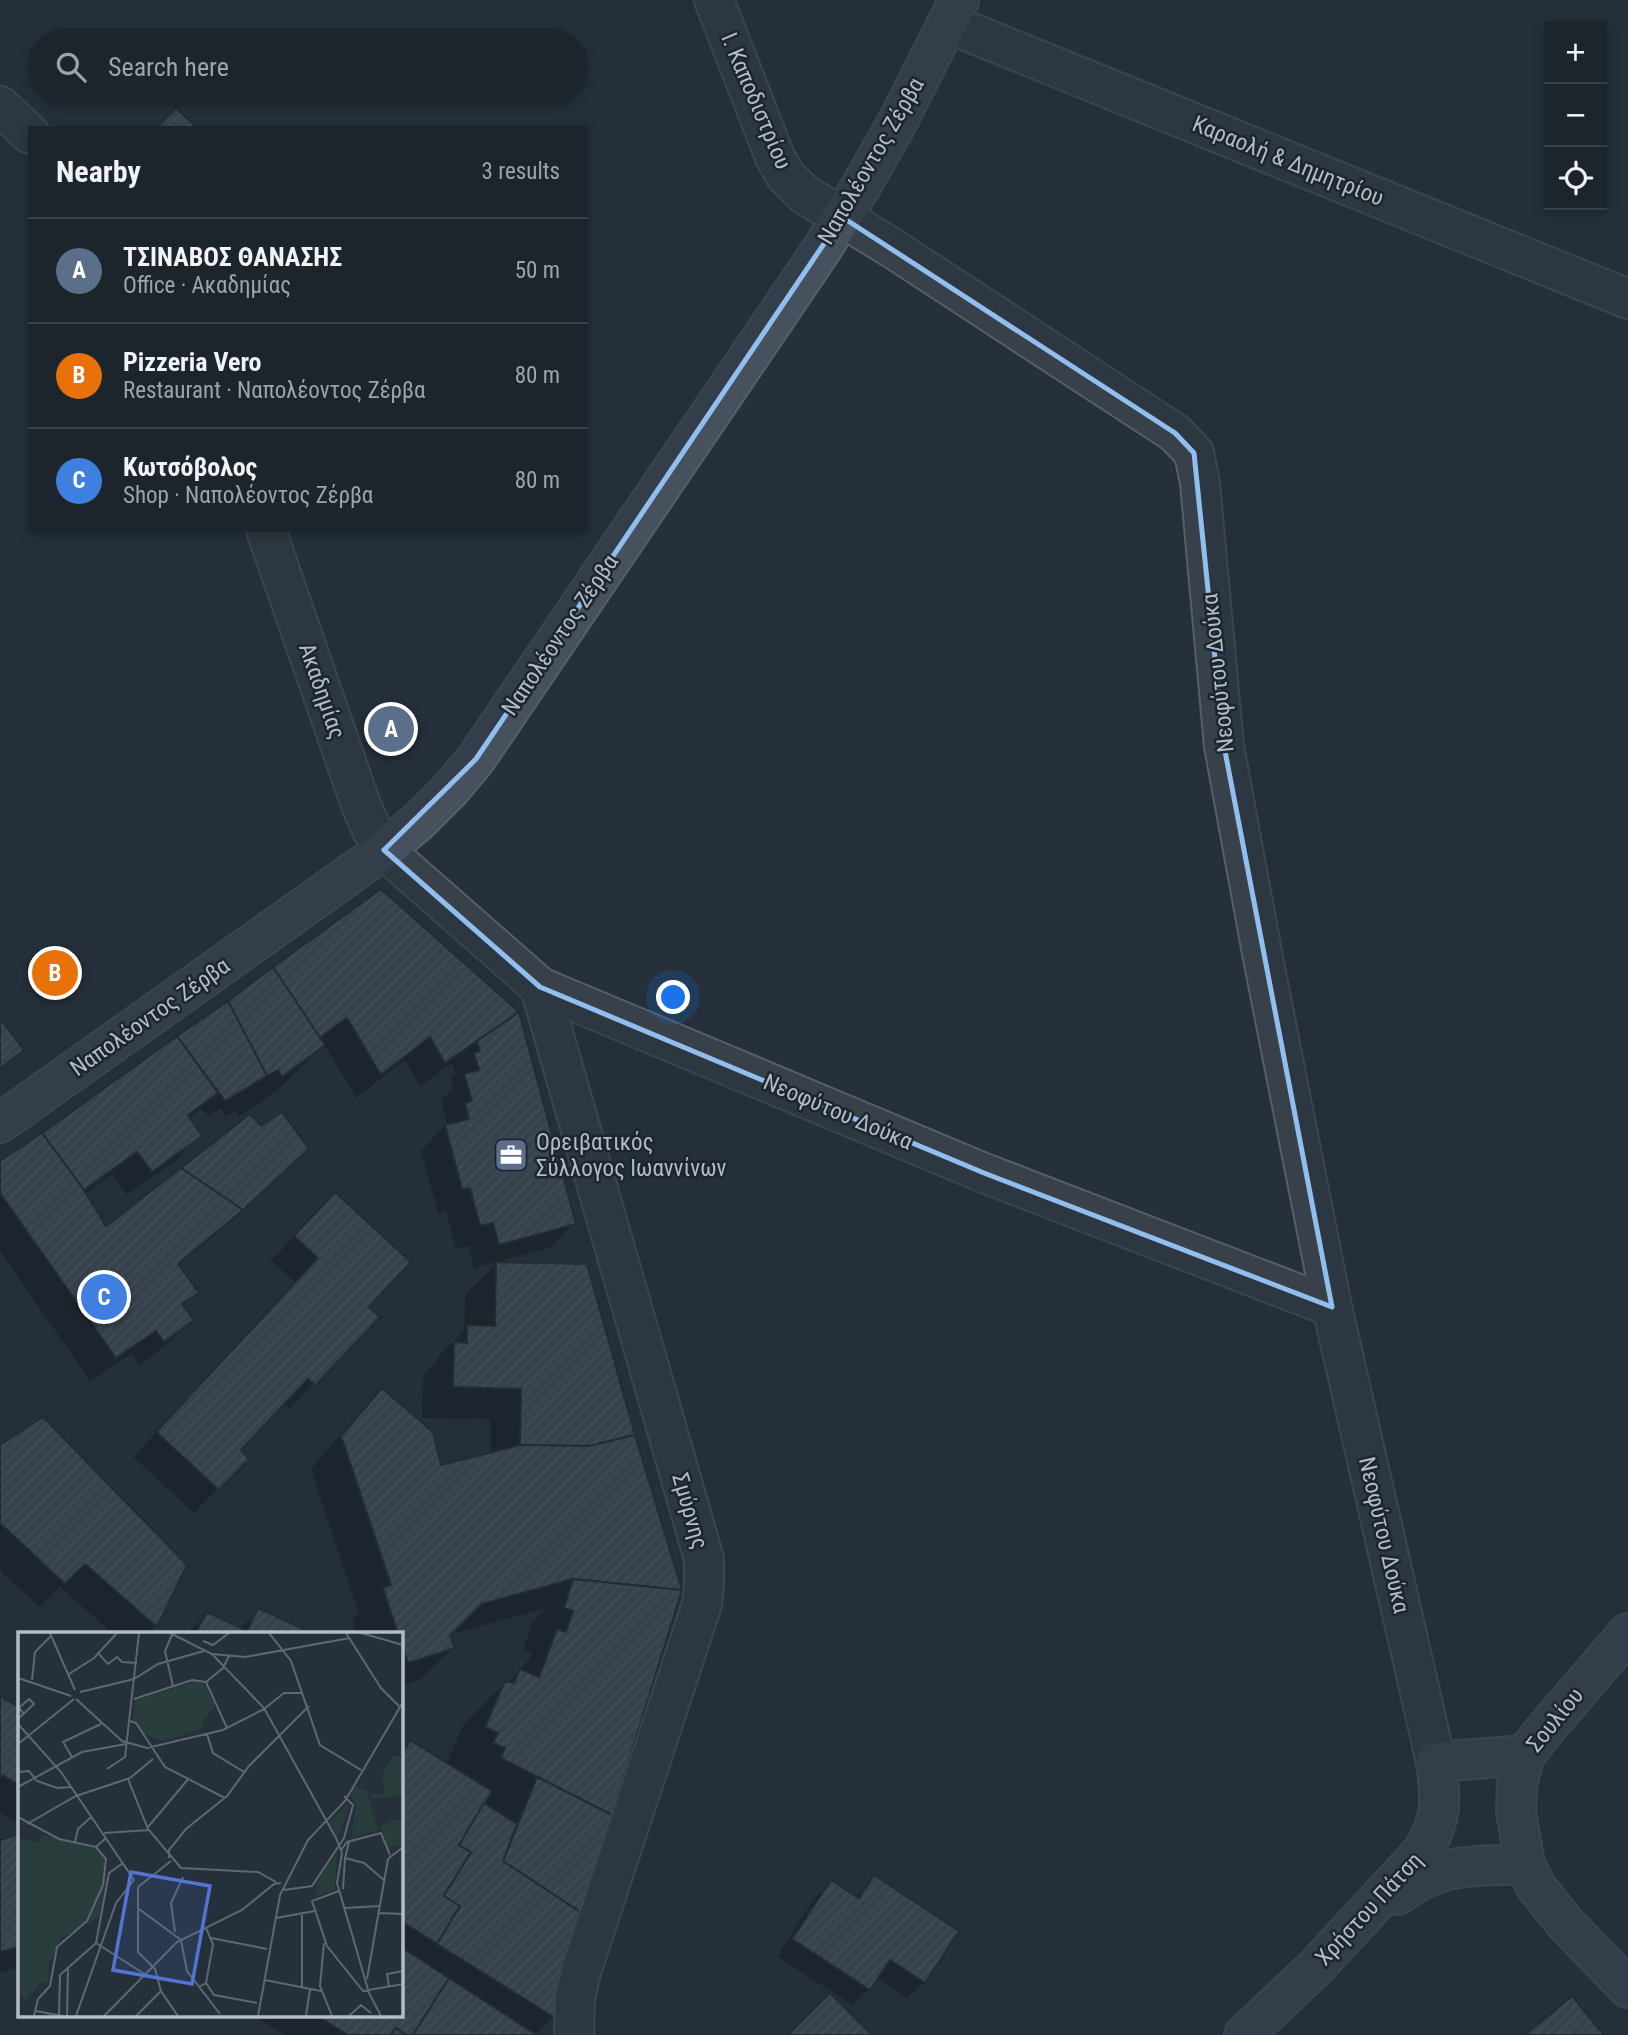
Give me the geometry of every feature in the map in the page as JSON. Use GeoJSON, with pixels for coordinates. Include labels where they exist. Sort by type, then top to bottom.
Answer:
{"type":"FeatureCollection","features":[{"type":"Feature","properties":{"kind":"main road","name":"Ναπολέοντος Ζέρβα"},"geometry":{"type":"LineString","coordinates":[[0,1123],[384,850],[450,790],[476,759],[820,252],[897,122],[953,11]]}},
{"type":"Feature","properties":{"kind":"main road","name":"Σουλίου"},"geometry":{"type":"LineString","coordinates":[[1525,1864],[1517,1811],[1517,1785],[1525,1755],[1628,1633]]}},
{"type":"Feature","properties":{"kind":"main road"},"geometry":{"type":"LineString","coordinates":[[1436,1762],[1525,1755]]}},
{"type":"Feature","properties":{"kind":"main road","name":"Χρήστου Πάτση"},"geometry":{"type":"LineString","coordinates":[[1244,2035],[1315,1968],[1423,1851],[1431,1838],[1439,1811],[1441,1796],[1436,1762]]}},
{"type":"Feature","properties":{"kind":"main road"},"geometry":{"type":"LineString","coordinates":[[1315,1968],[1382,1907],[1424,1878],[1454,1867],[1525,1864],[1536,1887],[1554,1911],[1628,1988]]}},
{"type":"Feature","properties":{"kind":"street","name":"Ι. Καποδιστρίου"},"geometry":{"type":"LineString","coordinates":[[713,0],[780,166],[793,185],[842,217]]}},
{"type":"Feature","properties":{"kind":"street","name":"Καραολή & Δημητρίου"},"geometry":{"type":"LineString","coordinates":[[953,11],[1628,299]]}},
{"type":"Feature","properties":{"kind":"street"},"geometry":{"type":"LineString","coordinates":[[0,106],[28,132]]}},
{"type":"Feature","properties":{"kind":"street","name":"Νεοφύτου Δούκα"},"geometry":{"type":"LineString","coordinates":[[842,217],[1175,433],[1194,453],[1200,483],[1224,746],[1263,958],[1332,1307],[1436,1762]]}},
{"type":"Feature","properties":{"kind":"street","name":"Ακαδημίας"},"geometry":{"type":"LineString","coordinates":[[267,532],[361,805],[384,850]]}},
{"type":"Feature","properties":{"kind":"street","name":"Νεοφύτου Δούκα"},"geometry":{"type":"LineString","coordinates":[[384,850],[540,987],[984,1173],[1332,1307]]}},
{"type":"Feature","properties":{"kind":"street","name":"Σμύρνης"},"geometry":{"type":"LineString","coordinates":[[540,987],[704,1559],[702,1604],[582,1969],[575,1998],[574,2035]]}},
{"type":"Feature","properties":{"kind":"highlighted area"},"geometry":{"type":"Polygon","coordinates":[[[842,217],[1175,433],[1194,453],[1224,746],[1332,1307],[984,1173],[540,987],[384,850],[476,759],[842,217]]]}},
{"type":"Feature","properties":{"kind":"building"},"geometry":{"type":"Polygon","coordinates":[[[176,108],[195,126],[158,126],[176,108]]]}},
{"type":"Feature","properties":{"kind":"building"},"geometry":{"type":"Polygon","coordinates":[[[381,889],[519,1012],[445,1063],[430,1037],[381,1075],[347,1018],[319,1038],[273,967],[381,889]]]}},
{"type":"Feature","properties":{"kind":"building"},"geometry":{"type":"Polygon","coordinates":[[[273,967],[325,1045],[282,1077],[278,1070],[267,1076],[228,1001],[273,967]]]}},
{"type":"Feature","properties":{"kind":"building"},"geometry":{"type":"Polygon","coordinates":[[[228,1001],[267,1076],[225,1101],[177,1036],[228,1001]]]}},
{"type":"Feature","properties":{"kind":"building"},"geometry":{"type":"Polygon","coordinates":[[[519,1012],[576,1224],[499,1245],[493,1223],[480,1226],[470,1188],[462,1189],[445,1125],[469,1119],[465,1103],[472,1101],[464,1074],[479,1070],[474,1053],[480,1051],[477,1041],[519,1012]]]}},
{"type":"Feature","properties":{"kind":"building"},"geometry":{"type":"Polygon","coordinates":[[[0,1018],[24,1050],[0,1069],[0,1018]]]}},
{"type":"Feature","properties":{"kind":"building"},"geometry":{"type":"Polygon","coordinates":[[[177,1036],[218,1093],[188,1115],[202,1136],[152,1172],[137,1152],[84,1190],[42,1133],[177,1036]]]}},
{"type":"Feature","properties":{"kind":"building"},"geometry":{"type":"Polygon","coordinates":[[[282,1112],[309,1149],[243,1210],[181,1168],[250,1114],[261,1126],[282,1112]]]}},
{"type":"Feature","properties":{"kind":"building"},"geometry":{"type":"Polygon","coordinates":[[[42,1133],[84,1190],[106,1226],[181,1168],[243,1210],[178,1264],[199,1293],[182,1304],[194,1320],[164,1342],[156,1331],[116,1358],[0,1193],[0,1161],[42,1133]]]}},
{"type":"Feature","properties":{"kind":"building"},"geometry":{"type":"Polygon","coordinates":[[[335,1192],[411,1262],[369,1307],[380,1317],[316,1385],[308,1379],[241,1450],[249,1459],[219,1490],[156,1432],[318,1258],[294,1236],[335,1192]]]}},
{"type":"Feature","properties":{"kind":"building"},"geometry":{"type":"Polygon","coordinates":[[[496,1262],[587,1264],[635,1435],[589,1446],[520,1445],[521,1389],[453,1387],[454,1342],[467,1343],[467,1325],[495,1326],[496,1262]]]}},
{"type":"Feature","properties":{"kind":"building"},"geometry":{"type":"Polygon","coordinates":[[[382,1388],[433,1432],[441,1465],[520,1445],[589,1446],[635,1435],[682,1590],[573,1579],[482,1604],[450,1636],[455,1648],[408,1663],[402,1645],[402,1632],[397,1632],[383,1588],[391,1585],[341,1436],[382,1388]]]}},
{"type":"Feature","properties":{"kind":"building"},"geometry":{"type":"Polygon","coordinates":[[[43,1417],[187,1565],[157,1627],[85,1564],[65,1584],[0,1523],[0,1445],[43,1417]]]}},
{"type":"Feature","properties":{"kind":"building"},"geometry":{"type":"Polygon","coordinates":[[[573,1579],[682,1590],[612,1815],[501,1758],[505,1748],[493,1743],[498,1733],[485,1727],[505,1681],[514,1683],[520,1669],[539,1677],[557,1629],[566,1632],[573,1611],[564,1608],[573,1579]]]}},
{"type":"Feature","properties":{"kind":"building"},"geometry":{"type":"Polygon","coordinates":[[[258,1608],[310,1632],[196,1632],[207,1612],[247,1631],[258,1608]]]}},
{"type":"Feature","properties":{"kind":"building"},"geometry":{"type":"Polygon","coordinates":[[[0,1696],[18,1706],[18,1784],[2,1775],[0,1779],[0,1696]]]}},
{"type":"Feature","properties":{"kind":"building"},"geometry":{"type":"Polygon","coordinates":[[[410,1740],[492,1791],[459,1845],[471,1852],[444,1896],[460,1906],[437,1944],[402,1922],[402,1754],[410,1740]]]}},
{"type":"Feature","properties":{"kind":"building"},"geometry":{"type":"Polygon","coordinates":[[[537,1777],[612,1815],[583,1914],[503,1861],[537,1777]]]}},
{"type":"Feature","properties":{"kind":"building"},"geometry":{"type":"Polygon","coordinates":[[[484,1803],[517,1824],[503,1861],[583,1914],[555,2018],[437,1944],[460,1906],[444,1896],[471,1852],[459,1845],[484,1803]]]}},
{"type":"Feature","properties":{"kind":"building"},"geometry":{"type":"Polygon","coordinates":[[[18,1834],[18,1947],[0,1952],[0,1840],[18,1834]]]}},
{"type":"Feature","properties":{"kind":"building"},"geometry":{"type":"Polygon","coordinates":[[[874,1875],[959,1931],[925,1983],[890,1960],[870,1990],[792,1939],[831,1880],[859,1898],[874,1875]]]}},
{"type":"Feature","properties":{"kind":"building"},"geometry":{"type":"Polygon","coordinates":[[[402,1948],[449,1978],[413,2035],[406,2035],[396,2028],[391,2035],[348,2035],[320,2018],[402,2018],[402,1948]]]}},
{"type":"Feature","properties":{"kind":"building"},"geometry":{"type":"Polygon","coordinates":[[[449,1978],[537,2035],[413,2035],[449,1978]]]}},
{"type":"Feature","properties":{"kind":"building"},"geometry":{"type":"Polygon","coordinates":[[[830,1993],[872,2035],[788,2035],[830,1993]]]}},
{"type":"Feature","properties":{"kind":"building"},"geometry":{"type":"Polygon","coordinates":[[[1572,1996],[1604,2035],[1525,2035],[1572,1996]]]}},
{"type":"Feature","properties":{"kind":"building"},"geometry":{"type":"Polygon","coordinates":[[[396,2028],[406,2035],[391,2035],[396,2028]]]}},
{"type":"Feature","properties":{"kind":"place","name":"ΤΣΙΝΑΒΟΣ ΘΑΝΑΣΗΣ"},"geometry":{"type":"Point","coordinates":[391,729]}},
{"type":"Feature","properties":{"kind":"place","name":"Pizzeria Vero"},"geometry":{"type":"Point","coordinates":[55,973]}},
{"type":"Feature","properties":{"kind":"place","name":"Ορειβατικός Σύλλογος Ιωαννίνων"},"geometry":{"type":"Point","coordinates":[511,1155]}},
{"type":"Feature","properties":{"kind":"place","name":"Κωτσόβολος"},"geometry":{"type":"Point","coordinates":[104,1297]}}]}
